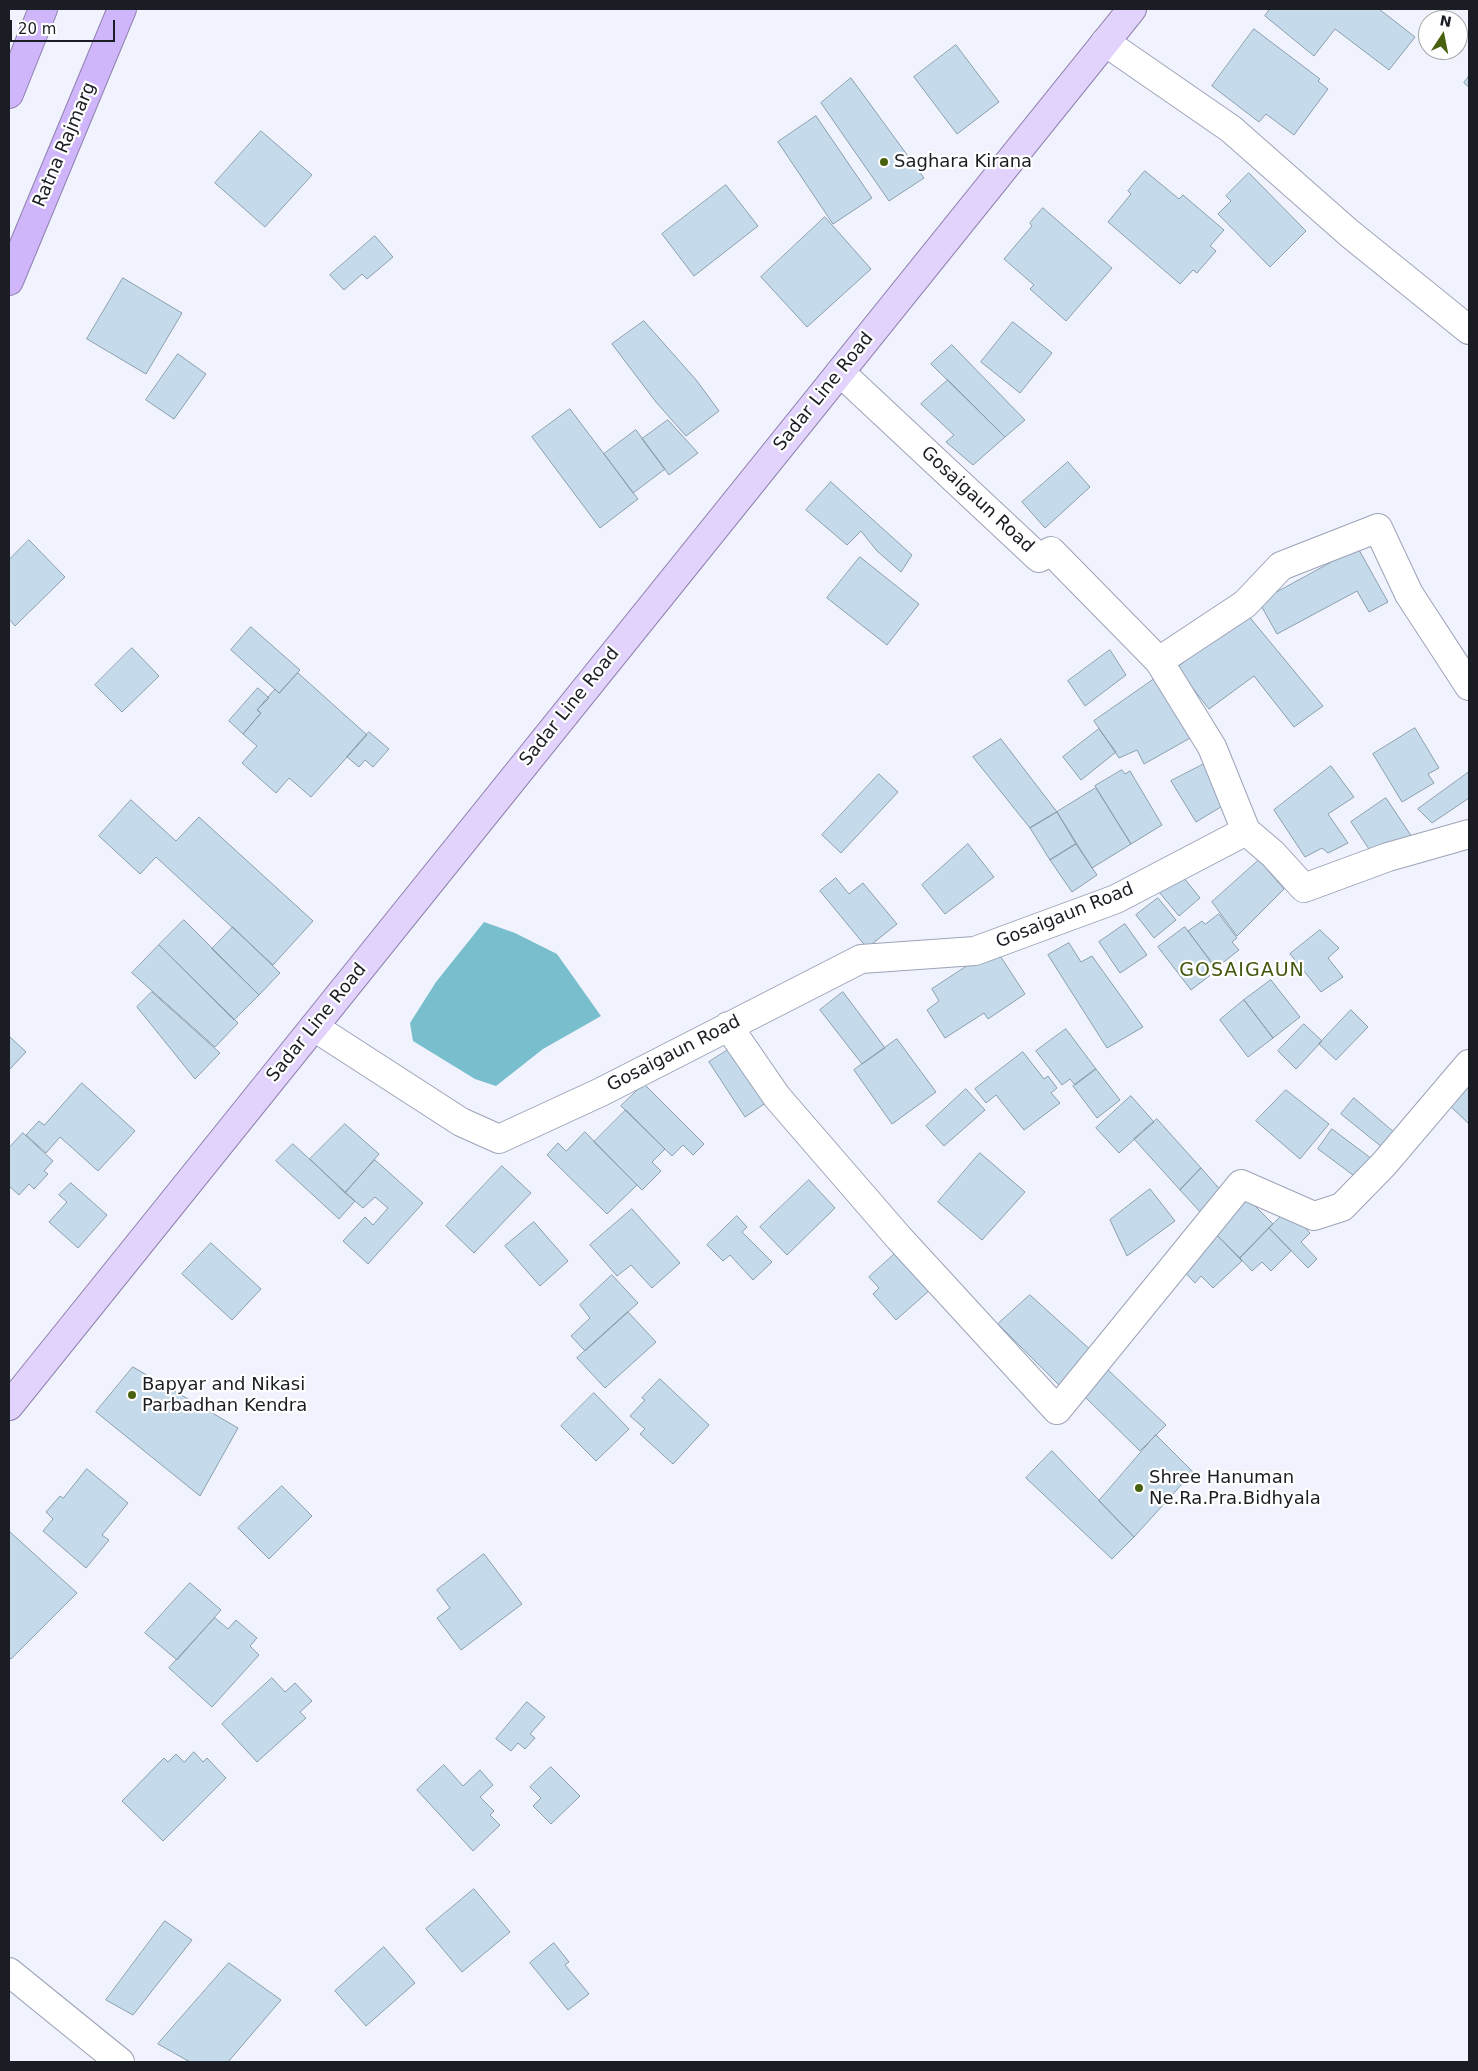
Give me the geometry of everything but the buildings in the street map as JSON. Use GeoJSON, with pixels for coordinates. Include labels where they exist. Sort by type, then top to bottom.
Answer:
{"type":"FeatureCollection","features":[{"type":"Feature","properties":{"kind":"highway"},"geometry":{"type":"LineString","coordinates":[[9,94],[43,9]]}},
{"type":"Feature","properties":{"kind":"highway","name":"Ratna Rajmarg"},"geometry":{"type":"LineString","coordinates":[[9,281],[122,9]]}},
{"type":"Feature","properties":{"kind":"main road","name":"Sadar Line Road"},"geometry":{"type":"LineString","coordinates":[[9,1406],[1132,9]]}},
{"type":"Feature","properties":{"kind":"street"},"geometry":{"type":"LineString","coordinates":[[1105,42],[1231,129],[1349,233],[1469,330]]}},
{"type":"Feature","properties":{"kind":"street","name":"Gosaigaun Road"},"geometry":{"type":"LineString","coordinates":[[314,1027],[461,1122],[499,1139],[600,1092],[861,959],[975,951],[1116,899],[1246,831],[1212,747],[1159,662],[1051,551],[1039,558],[840,372]]}},
{"type":"Feature","properties":{"kind":"street"},"geometry":{"type":"LineString","coordinates":[[1159,662],[1245,604],[1281,566],[1378,528],[1409,594],[1469,686]]}},
{"type":"Feature","properties":{"kind":"street"},"geometry":{"type":"LineString","coordinates":[[1246,831],[1273,854],[1304,888],[1388,858],[1469,834]]}},
{"type":"Feature","properties":{"kind":"street"},"geometry":{"type":"LineString","coordinates":[[728,1026],[777,1097],[898,1238],[1057,1410],[1241,1184],[1314,1216],[1342,1207],[1384,1164],[1469,1064]]}},
{"type":"Feature","properties":{"kind":"street"},"geometry":{"type":"LineString","coordinates":[[9,1972],[120,2062]]}},
{"type":"Feature","properties":{"kind":"water"},"geometry":{"type":"Polygon","coordinates":[[[484,922],[515,933],[557,954],[601,1016],[543,1049],[496,1086],[475,1079],[413,1041],[410,1023],[436,982],[484,922]]]}},
{"type":"Feature","properties":{"kind":"place","name":"Saghara Kirana"},"geometry":{"type":"Point","coordinates":[884,162]}},
{"type":"Feature","properties":{"kind":"place","name":"Bapyar and Nikasi Parbadhan Kendra"},"geometry":{"type":"Point","coordinates":[132,1395]}},
{"type":"Feature","properties":{"kind":"place","name":"Shree Hanuman Ne.Ra.Pra.Bidhyala"},"geometry":{"type":"Point","coordinates":[1139,1488]}},
{"type":"Feature","properties":{"kind":"district","name":"GOSAIGAUN"},"geometry":{"type":"Point","coordinates":[1242,971]}}]}
